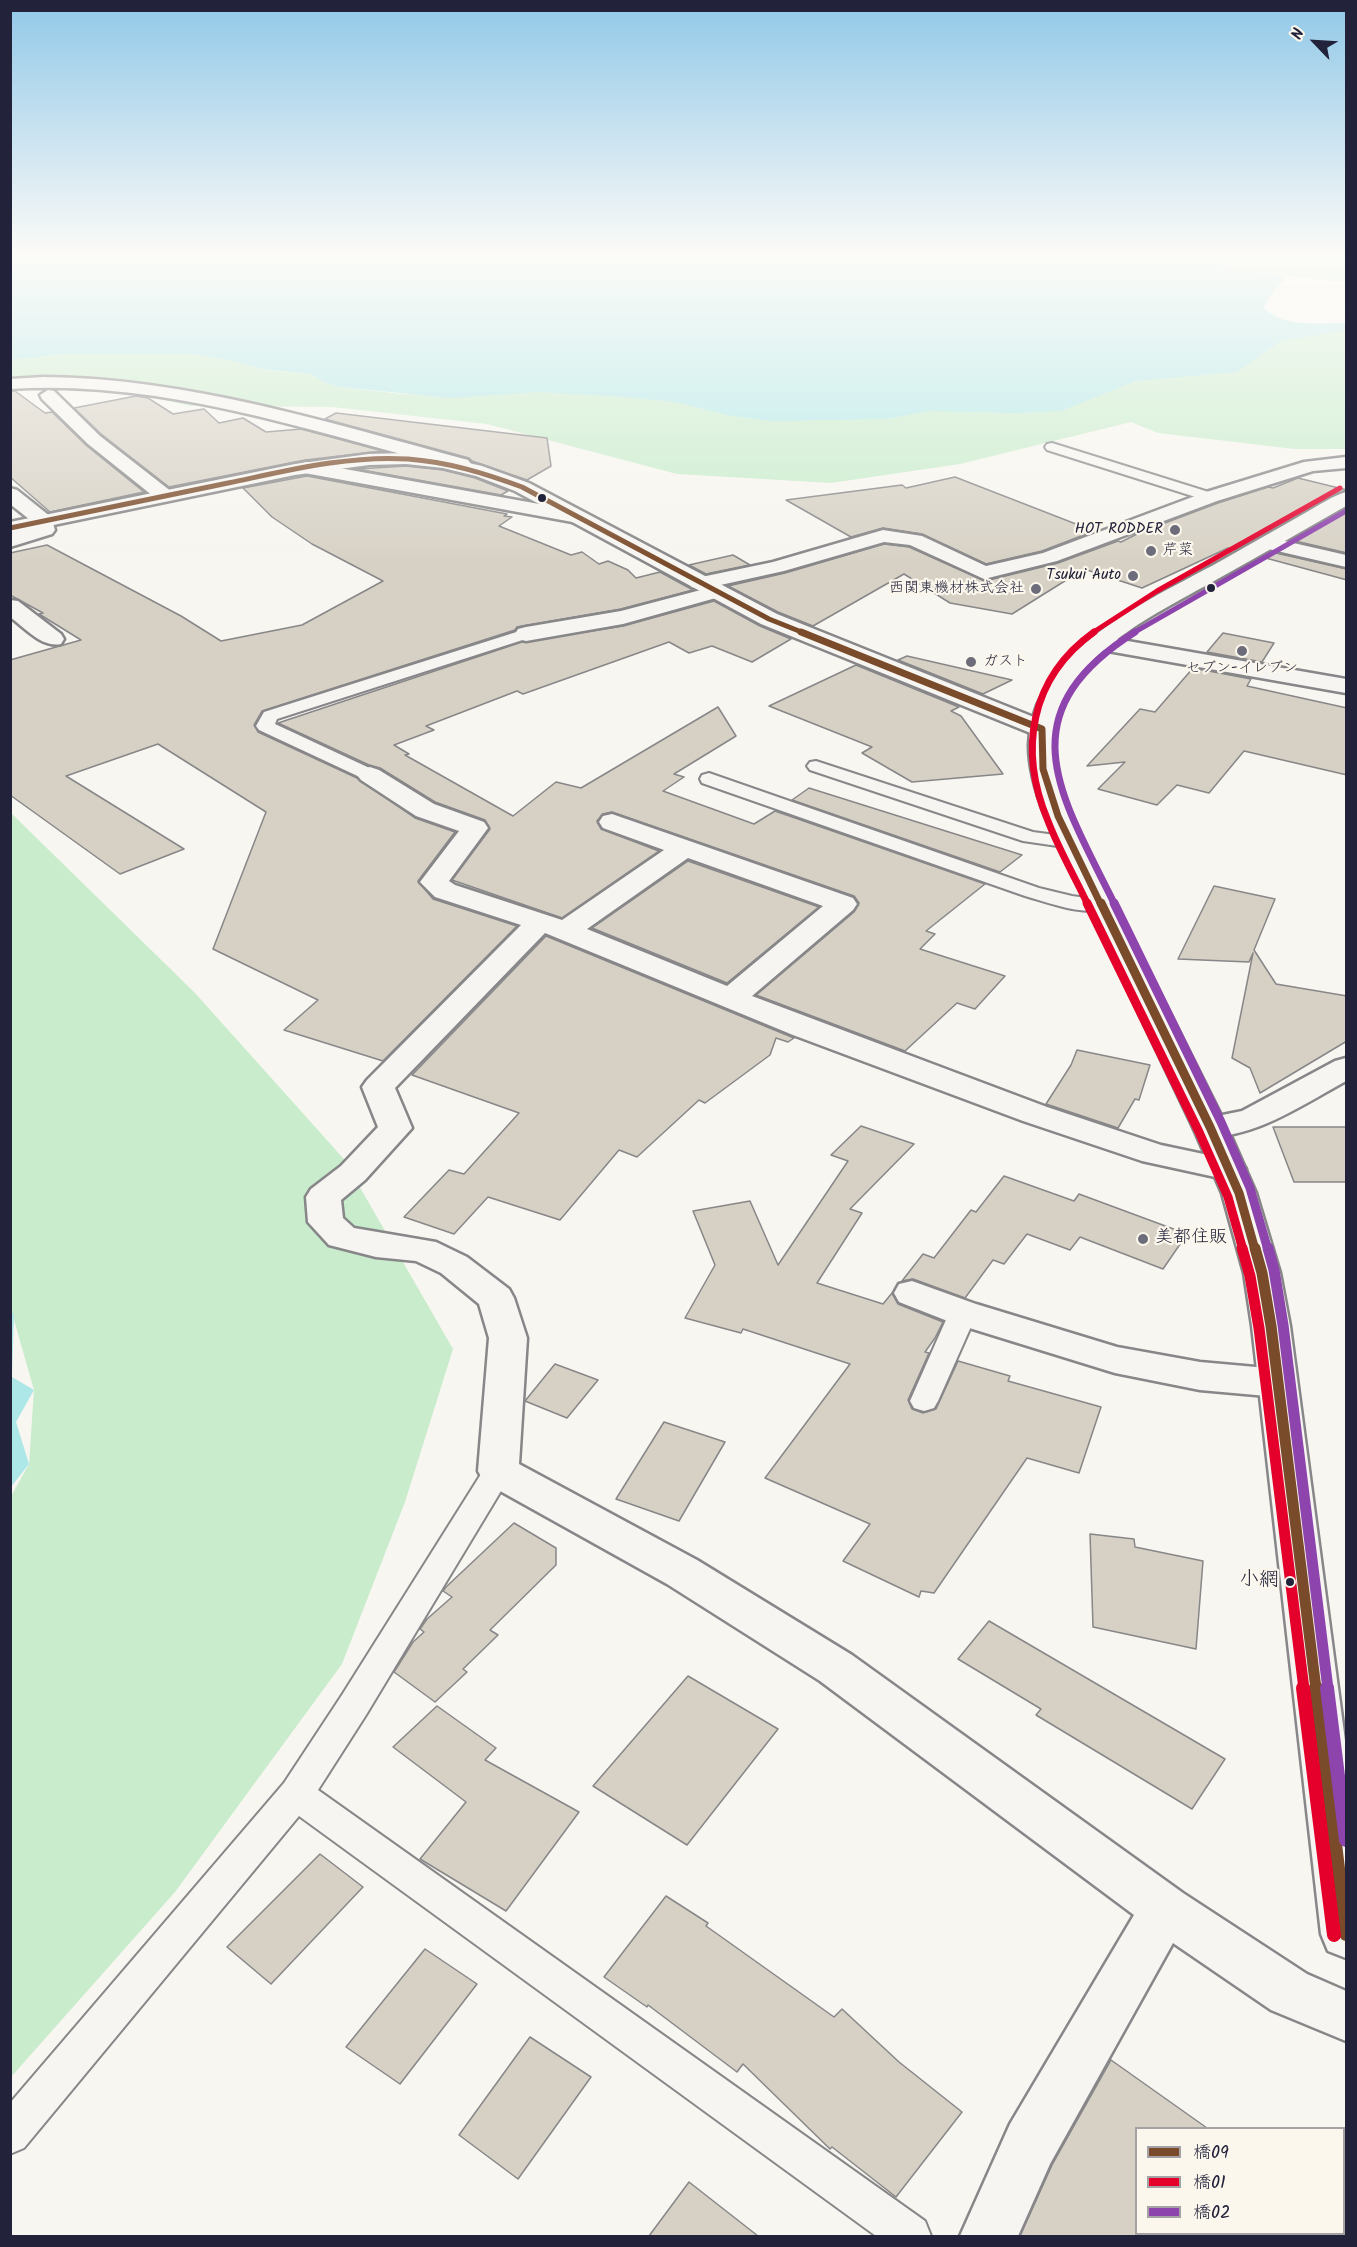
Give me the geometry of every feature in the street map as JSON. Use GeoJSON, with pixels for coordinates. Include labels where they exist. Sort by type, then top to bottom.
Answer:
{"type":"FeatureCollection","features":[{"type":"Feature","properties":{"kind":"main road"},"geometry":{"type":"LineString","coordinates":[[10,384],[88,381],[144,388],[294,420],[462,464],[515,484],[794,631],[1041,729]]}},
{"type":"Feature","properties":{"kind":"main road"},"geometry":{"type":"LineString","coordinates":[[48,395],[94,440],[165,496]]}},
{"type":"Feature","properties":{"kind":"main road"},"geometry":{"type":"LineString","coordinates":[[10,528],[352,459],[423,458],[462,464]]}},
{"type":"Feature","properties":{"kind":"main road"},"geometry":{"type":"LineString","coordinates":[[526,634],[624,617],[707,587],[883,536],[915,540],[984,573],[1050,557],[1210,497],[1311,466],[1347,463]]}},
{"type":"Feature","properties":{"kind":"main road"},"geometry":{"type":"LineString","coordinates":[[306,468],[578,518]]}},
{"type":"Feature","properties":{"kind":"main road"},"geometry":{"type":"LineString","coordinates":[[10,494],[44,521],[45,530],[10,541]]}},
{"type":"Feature","properties":{"kind":"main road"},"geometry":{"type":"LineString","coordinates":[[1347,498],[1141,616],[1099,643],[1060,684],[1041,729],[1042,759],[1048,789],[1101,905],[1210,1127],[1247,1218],[1262,1273],[1278,1383],[1347,1934]]}},
{"type":"Feature","properties":{"kind":"main road"},"geometry":{"type":"LineString","coordinates":[[1267,543],[1347,561]]}},
{"type":"Feature","properties":{"kind":"main road"},"geometry":{"type":"LineString","coordinates":[[10,606],[53,639]]}},
{"type":"Feature","properties":{"kind":"main road"},"geometry":{"type":"LineString","coordinates":[[1099,643],[1347,686]]}},
{"type":"Feature","properties":{"kind":"main road"},"geometry":{"type":"LineString","coordinates":[[370,775],[425,810],[474,828],[434,882],[445,891],[553,927],[815,1032],[1035,1114],[1154,1154],[1228,1169]]}},
{"type":"Feature","properties":{"kind":"main road"},"geometry":{"type":"LineString","coordinates":[[612,822],[843,904],[730,998]]}},
{"type":"Feature","properties":{"kind":"main road"},"geometry":{"type":"LineString","coordinates":[[684,848],[553,927],[378,1087],[394,1128],[353,1173],[323,1197],[326,1222],[342,1237],[376,1245],[423,1250],[454,1265],[496,1298],[508,1338],[498,1471],[682,1572],[836,1668],[1165,1909],[1288,1992],[1347,2016]]}},
{"type":"Feature","properties":{"kind":"main road"},"geometry":{"type":"LineString","coordinates":[[1210,1127],[1252,1119],[1347,1068]]}},
{"type":"Feature","properties":{"kind":"main road"},"geometry":{"type":"LineString","coordinates":[[912,1293],[963,1313],[1115,1360],[1200,1376],[1278,1383]]}},
{"type":"Feature","properties":{"kind":"main road"},"geometry":{"type":"LineString","coordinates":[[989,2236],[1030,2144],[1165,1909]]}},
{"type":"Feature","properties":{"kind":"lane"},"geometry":{"type":"LineString","coordinates":[[1052,447],[1210,497]]}},
{"type":"Feature","properties":{"kind":"lane"},"geometry":{"type":"LineString","coordinates":[[370,775],[265,726],[270,716],[526,634]]}},
{"type":"Feature","properties":{"kind":"lane"},"geometry":{"type":"LineString","coordinates":[[816,766],[1030,837],[1071,842]]}},
{"type":"Feature","properties":{"kind":"lane"},"geometry":{"type":"LineString","coordinates":[[709,779],[1032,892],[1072,902],[1101,905]]}},
{"type":"Feature","properties":{"kind":"lane"},"geometry":{"type":"LineString","coordinates":[[924,1401],[963,1313]]}},
{"type":"Feature","properties":{"kind":"lane"},"geometry":{"type":"LineString","coordinates":[[10,2134],[296,1794],[354,1705],[498,1471]]}},
{"type":"Feature","properties":{"kind":"lane"},"geometry":{"type":"LineString","coordinates":[[296,1794],[910,2236]]}},
{"type":"Feature","properties":{"kind":"green space"},"geometry":{"type":"Polygon","coordinates":[[[39,357],[209,357],[262,369],[310,374],[328,384],[340,387],[403,394],[454,396],[542,390],[678,400],[930,410],[1138,380],[1219,357],[1346,357],[1346,449],[1294,449],[1158,433],[1131,422],[960,464],[831,483],[677,474],[487,424],[332,407],[189,406],[118,389],[73,390],[11,386],[10,360],[39,357]]]}},
{"type":"Feature","properties":{"kind":"green space"},"geometry":{"type":"Polygon","coordinates":[[[11,813],[195,993],[343,1158],[453,1349],[405,1502],[342,1664],[175,1892],[11,2077],[10,1498],[29,1464],[34,1390],[10,1306],[11,813]]]}},
{"type":"Feature","properties":{"kind":"water"},"geometry":{"type":"Polygon","coordinates":[[[11,357],[40,357],[11,360],[11,357]]]}},
{"type":"Feature","properties":{"kind":"water"},"geometry":{"type":"Polygon","coordinates":[[[209,357],[1258,357],[1237,372],[1136,381],[1061,411],[1018,413],[927,411],[887,419],[769,421],[727,415],[675,402],[625,397],[539,392],[450,398],[340,387],[328,384],[310,374],[262,369],[209,357]]]}},
{"type":"Feature","properties":{"kind":"water"},"geometry":{"type":"Polygon","coordinates":[[[10,1309],[14,1315],[12,1377],[34,1390],[16,1422],[29,1464],[11,1487],[10,1309]]]}},
{"type":"Feature","properties":{"kind":"building"},"geometry":{"type":"Polygon","coordinates":[[[10,391],[15,391],[45,413],[52,412],[87,446],[144,492],[50,512],[10,477],[10,391]]]}},
{"type":"Feature","properties":{"kind":"building"},"geometry":{"type":"Polygon","coordinates":[[[136,396],[148,398],[173,414],[204,409],[219,423],[243,418],[266,432],[301,429],[383,451],[305,460],[169,487],[101,434],[74,408],[136,396]]]}},
{"type":"Feature","properties":{"kind":"building"},"geometry":{"type":"Polygon","coordinates":[[[336,413],[547,438],[551,466],[527,480],[469,458],[325,419],[336,413]]]}},
{"type":"Feature","properties":{"kind":"building"},"geometry":{"type":"Polygon","coordinates":[[[406,466],[443,470],[475,478],[508,491],[501,495],[357,469],[406,466]]]}},
{"type":"Feature","properties":{"kind":"building"},"geometry":{"type":"Polygon","coordinates":[[[307,476],[507,514],[504,516],[512,517],[499,526],[571,555],[582,552],[599,564],[608,561],[628,570],[636,578],[660,572],[693,590],[621,609],[517,627],[515,630],[262,711],[254,725],[258,732],[357,778],[415,818],[455,832],[418,881],[433,899],[517,926],[383,1061],[284,1030],[318,1000],[213,949],[266,812],[158,744],[66,776],[184,849],[120,874],[10,795],[10,660],[81,640],[39,614],[43,613],[10,595],[10,553],[47,545],[181,616],[221,641],[302,625],[383,581],[312,544],[272,517],[243,488],[307,476]]]}},
{"type":"Feature","properties":{"kind":"building"},"geometry":{"type":"Polygon","coordinates":[[[955,477],[1094,531],[1042,551],[986,564],[922,534],[883,528],[851,537],[786,500],[902,485],[906,488],[955,477]]]}},
{"type":"Feature","properties":{"kind":"building"},"geometry":{"type":"Polygon","coordinates":[[[1298,478],[1347,490],[1329,497],[1236,550],[1228,548],[1142,588],[1084,569],[1012,614],[950,603],[904,574],[813,626],[778,612],[728,586],[785,573],[884,544],[909,547],[985,581],[1058,563],[1118,541],[1121,542],[1141,532],[1218,503],[1268,487],[1273,488],[1298,478]]]}},
{"type":"Feature","properties":{"kind":"building"},"geometry":{"type":"Polygon","coordinates":[[[1347,508],[1347,553],[1291,540],[1317,525],[1347,508]]]}},
{"type":"Feature","properties":{"kind":"building"},"geometry":{"type":"Polygon","coordinates":[[[1271,552],[1347,569],[1347,580],[1262,557],[1271,552]]]}},
{"type":"Feature","properties":{"kind":"building"},"geometry":{"type":"Polygon","coordinates":[[[733,555],[750,565],[706,574],[689,565],[733,555]]]}},
{"type":"Feature","properties":{"kind":"building"},"geometry":{"type":"Polygon","coordinates":[[[714,601],[760,626],[791,639],[752,662],[712,646],[689,653],[669,642],[523,694],[517,691],[426,726],[434,730],[394,745],[409,754],[405,755],[513,816],[556,782],[581,788],[718,707],[736,736],[674,774],[684,777],[663,791],[754,824],[775,811],[985,884],[926,931],[935,934],[920,949],[1005,976],[975,1009],[957,1003],[905,1051],[756,995],[854,912],[859,903],[854,896],[612,812],[603,814],[597,821],[601,829],[659,851],[562,918],[452,880],[490,829],[485,820],[435,802],[380,768],[278,723],[522,642],[623,626],[714,601]]]}},
{"type":"Feature","properties":{"kind":"building"},"geometry":{"type":"Polygon","coordinates":[[[1223,633],[1274,643],[1262,662],[1207,652],[1223,633]]]}},
{"type":"Feature","properties":{"kind":"building"},"geometry":{"type":"Polygon","coordinates":[[[907,656],[1012,680],[983,694],[898,660],[907,656]]]}},
{"type":"Feature","properties":{"kind":"building"},"geometry":{"type":"Polygon","coordinates":[[[856,665],[959,707],[951,711],[961,716],[1003,774],[912,782],[862,753],[872,747],[769,706],[856,665]]]}},
{"type":"Feature","properties":{"kind":"building"},"geometry":{"type":"Polygon","coordinates":[[[1193,668],[1251,679],[1247,686],[1347,708],[1347,775],[1244,751],[1209,793],[1177,785],[1157,805],[1098,789],[1125,762],[1087,766],[1140,709],[1155,712],[1193,668]]]}},
{"type":"Feature","properties":{"kind":"building"},"geometry":{"type":"Polygon","coordinates":[[[809,788],[1022,855],[1000,872],[792,800],[809,788]]]}},
{"type":"Feature","properties":{"kind":"building"},"geometry":{"type":"Polygon","coordinates":[[[688,861],[819,907],[727,983],[592,928],[688,861]]]}},
{"type":"Feature","properties":{"kind":"building"},"geometry":{"type":"Polygon","coordinates":[[[1214,886],[1275,899],[1254,950],[1276,984],[1347,996],[1347,1041],[1260,1093],[1250,1068],[1232,1058],[1253,953],[1249,962],[1178,959],[1214,886]]]}},
{"type":"Feature","properties":{"kind":"building"},"geometry":{"type":"Polygon","coordinates":[[[546,936],[794,1038],[788,1042],[776,1038],[770,1055],[705,1103],[699,1100],[637,1157],[619,1150],[560,1220],[488,1197],[454,1234],[404,1217],[449,1170],[464,1174],[519,1113],[412,1075],[546,936]]]}},
{"type":"Feature","properties":{"kind":"building"},"geometry":{"type":"Polygon","coordinates":[[[1077,1050],[1150,1065],[1139,1100],[1135,1099],[1118,1128],[1046,1104],[1071,1065],[1077,1050]]]}},
{"type":"Feature","properties":{"kind":"building"},"geometry":{"type":"Polygon","coordinates":[[[861,1126],[914,1144],[850,1209],[862,1213],[817,1283],[883,1304],[892,1293],[898,1304],[943,1322],[925,1352],[929,1353],[908,1400],[912,1409],[923,1413],[936,1409],[958,1361],[1010,1376],[1008,1381],[1101,1407],[1079,1473],[1027,1458],[934,1593],[921,1591],[919,1597],[843,1561],[870,1524],[765,1478],[850,1364],[743,1329],[741,1333],[685,1318],[715,1265],[693,1211],[750,1201],[778,1265],[848,1161],[831,1155],[861,1126]]]}},
{"type":"Feature","properties":{"kind":"building"},"geometry":{"type":"Polygon","coordinates":[[[1273,1127],[1347,1127],[1347,1182],[1294,1182],[1273,1127]]]}},
{"type":"Feature","properties":{"kind":"building"},"geometry":{"type":"Polygon","coordinates":[[[1004,1176],[1074,1201],[1079,1194],[1187,1234],[1163,1269],[1080,1237],[1070,1250],[1027,1234],[1004,1264],[993,1260],[965,1298],[913,1279],[902,1281],[923,1254],[934,1258],[971,1210],[976,1212],[1004,1176]]]}},
{"type":"Feature","properties":{"kind":"building"},"geometry":{"type":"Polygon","coordinates":[[[555,1364],[598,1380],[567,1418],[525,1401],[555,1364]]]}},
{"type":"Feature","properties":{"kind":"building"},"geometry":{"type":"Polygon","coordinates":[[[664,1422],[725,1442],[679,1521],[616,1499],[664,1422]]]}},
{"type":"Feature","properties":{"kind":"building"},"geometry":{"type":"Polygon","coordinates":[[[514,1523],[556,1548],[556,1565],[490,1630],[498,1635],[463,1669],[467,1672],[435,1702],[394,1672],[413,1642],[424,1632],[420,1629],[427,1619],[452,1597],[443,1591],[446,1587],[514,1523]]]}},
{"type":"Feature","properties":{"kind":"building"},"geometry":{"type":"Polygon","coordinates":[[[1090,1534],[1134,1539],[1135,1547],[1203,1561],[1196,1649],[1093,1627],[1090,1534]]]}},
{"type":"Feature","properties":{"kind":"building"},"geometry":{"type":"Polygon","coordinates":[[[989,1621],[1225,1759],[1192,1809],[1036,1715],[1041,1709],[958,1659],[989,1621]]]}},
{"type":"Feature","properties":{"kind":"building"},"geometry":{"type":"Polygon","coordinates":[[[688,1676],[778,1729],[687,1845],[593,1786],[688,1676]]]}},
{"type":"Feature","properties":{"kind":"building"},"geometry":{"type":"Polygon","coordinates":[[[437,1706],[496,1748],[485,1760],[579,1812],[506,1911],[420,1859],[466,1802],[393,1747],[437,1706]]]}},
{"type":"Feature","properties":{"kind":"building"},"geometry":{"type":"Polygon","coordinates":[[[320,1854],[363,1887],[271,1984],[227,1947],[320,1854]]]}},
{"type":"Feature","properties":{"kind":"building"},"geometry":{"type":"Polygon","coordinates":[[[666,1896],[708,1923],[706,1926],[834,2017],[842,2009],[899,2062],[962,2112],[896,2197],[832,2147],[830,2149],[743,2064],[737,2072],[648,2005],[647,2007],[604,1977],[666,1896]]]}},
{"type":"Feature","properties":{"kind":"building"},"geometry":{"type":"Polygon","coordinates":[[[425,1949],[477,1984],[400,2084],[346,2047],[425,1949]]]}},
{"type":"Feature","properties":{"kind":"building"},"geometry":{"type":"Polygon","coordinates":[[[530,2037],[591,2077],[518,2179],[459,2135],[530,2037]]]}},
{"type":"Feature","properties":{"kind":"building"},"geometry":{"type":"Polygon","coordinates":[[[1111,2060],[1206,2127],[1135,2127],[1135,2235],[1137,2236],[1020,2236],[1052,2165],[1111,2060]]]}},
{"type":"Feature","properties":{"kind":"building"},"geometry":{"type":"Polygon","coordinates":[[[689,2182],[758,2236],[649,2236],[689,2182]]]}},
{"type":"Feature","properties":{"kind":"transit line","name":"橋09"},"geometry":{"type":"LineString","coordinates":[[10,528],[295,469],[369,459],[406,459],[443,463],[482,472],[522,487],[769,619],[1042,729],[1043,769],[1058,816],[1210,1127],[1239,1193],[1262,1273],[1271,1326],[1346,1934]]}},
{"type":"Feature","properties":{"kind":"transit line","name":"橋01"},"geometry":{"type":"LineString","coordinates":[[1334,1935],[1259,1328],[1250,1276],[1228,1197],[1199,1132],[1047,820],[1033,771],[1032,729],[1042,694],[1060,663],[1087,637],[1120,613],[1157,591],[1340,488]]}},
{"type":"Feature","properties":{"kind":"transit line","name":"橋02"},"geometry":{"type":"LineString","coordinates":[[1346,511],[1152,621],[1104,654],[1084,673],[1068,694],[1054,730],[1054,753],[1058,777],[1069,811],[1221,1122],[1250,1188],[1274,1270],[1283,1325],[1346,1840]]}},
{"type":"Feature","properties":{"kind":"place","name":"HOT RODDER"},"geometry":{"type":"Point","coordinates":[1175,530]}},
{"type":"Feature","properties":{"kind":"place","name":"芹菜"},"geometry":{"type":"Point","coordinates":[1151,551]}},
{"type":"Feature","properties":{"kind":"place","name":"Tsukui Auto"},"geometry":{"type":"Point","coordinates":[1133,576]}},
{"type":"Feature","properties":{"kind":"place","name":"西関東機材株式会社"},"geometry":{"type":"Point","coordinates":[1036,589]}},
{"type":"Feature","properties":{"kind":"place","name":"セブン-イレブン"},"geometry":{"type":"Point","coordinates":[1242,651]}},
{"type":"Feature","properties":{"kind":"place","name":"ガスト"},"geometry":{"type":"Point","coordinates":[971,662]}},
{"type":"Feature","properties":{"kind":"place","name":"美都住販"},"geometry":{"type":"Point","coordinates":[1143,1239]}},
{"type":"Feature","properties":{"kind":"place","name":"小網"},"geometry":{"type":"Point","coordinates":[1290,1582]}}]}
